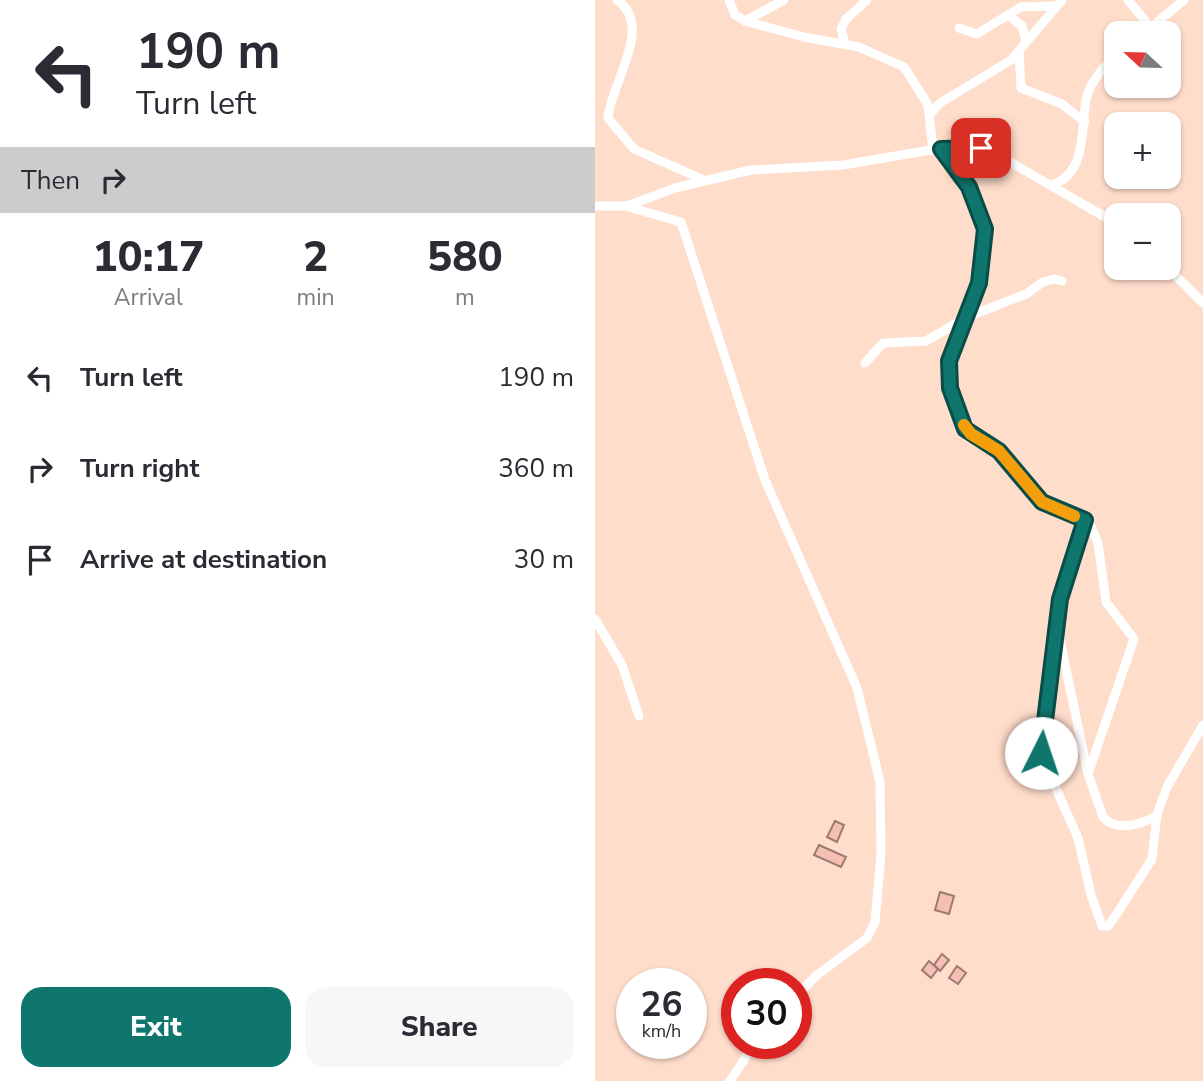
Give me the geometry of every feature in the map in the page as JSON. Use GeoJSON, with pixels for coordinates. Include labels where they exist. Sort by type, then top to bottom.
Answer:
{"type":"FeatureCollection","features":[{"type":"Feature","properties":{"kind":"street"},"geometry":{"type":"LineString","coordinates":[[617,0],[629,14],[631,41],[609,104],[608,118],[633,149],[704,180]]}},
{"type":"Feature","properties":{"kind":"street"},"geometry":{"type":"LineString","coordinates":[[729,0],[735,15],[745,21],[859,47],[904,67],[921,90],[931,113],[937,149],[969,187],[985,229],[979,283],[949,361],[950,388],[965,429],[999,451],[1042,502],[1085,520],[1094,530],[1106,602],[1134,639],[1088,774]]}},
{"type":"Feature","properties":{"kind":"street"},"geometry":{"type":"LineString","coordinates":[[745,21],[784,0]]}},
{"type":"Feature","properties":{"kind":"street"},"geometry":{"type":"LineString","coordinates":[[845,44],[841,29],[846,19],[867,0]]}},
{"type":"Feature","properties":{"kind":"street"},"geometry":{"type":"LineString","coordinates":[[1128,0],[1142,21]]}},
{"type":"Feature","properties":{"kind":"street"},"geometry":{"type":"LineString","coordinates":[[1159,21],[1184,0]]}},
{"type":"Feature","properties":{"kind":"street"},"geometry":{"type":"LineString","coordinates":[[931,113],[940,103],[1011,60],[1058,3]]}},
{"type":"Feature","properties":{"kind":"street"},"geometry":{"type":"LineString","coordinates":[[959,28],[977,34],[1021,7],[1058,3]]}},
{"type":"Feature","properties":{"kind":"street"},"geometry":{"type":"LineString","coordinates":[[1008,15],[1022,26],[1025,40]]}},
{"type":"Feature","properties":{"kind":"street"},"geometry":{"type":"LineString","coordinates":[[1019,51],[1021,88],[1062,104],[1085,122]]}},
{"type":"Feature","properties":{"kind":"street"},"geometry":{"type":"LineString","coordinates":[[1050,185],[1063,181],[1071,172],[1084,137],[1086,99],[1094,79],[1104,69]]}},
{"type":"Feature","properties":{"kind":"street"},"geometry":{"type":"LineString","coordinates":[[625,206],[704,180],[751,170],[843,165],[937,149],[981,148],[1104,216]]}},
{"type":"Feature","properties":{"kind":"street"},"geometry":{"type":"LineString","coordinates":[[595,206],[625,206],[681,222],[765,480],[857,688],[880,782],[881,854],[875,922],[867,938],[812,980]]}},
{"type":"Feature","properties":{"kind":"street"},"geometry":{"type":"LineString","coordinates":[[865,363],[883,344],[926,341],[967,317],[1026,294],[1043,282],[1054,279],[1062,281]]}},
{"type":"Feature","properties":{"kind":"street"},"geometry":{"type":"LineString","coordinates":[[1181,280],[1203,303]]}},
{"type":"Feature","properties":{"kind":"street"},"geometry":{"type":"LineString","coordinates":[[1188,287],[1203,295]]}},
{"type":"Feature","properties":{"kind":"street"},"geometry":{"type":"LineString","coordinates":[[1085,520],[1066,577],[1056,622],[1041,753],[1078,838],[1091,895],[1102,926],[1108,926],[1114,918],[1152,859],[1157,816],[1167,787],[1203,725]]}},
{"type":"Feature","properties":{"kind":"street"},"geometry":{"type":"LineString","coordinates":[[595,619],[622,665],[639,716]]}},
{"type":"Feature","properties":{"kind":"street"},"geometry":{"type":"LineString","coordinates":[[1056,622],[1088,774],[1108,822],[1129,827],[1157,816]]}},
{"type":"Feature","properties":{"kind":"street"},"geometry":{"type":"LineString","coordinates":[[730,1081],[744,1059]]}},
{"type":"Feature","properties":{"kind":"building"},"geometry":{"type":"Polygon","coordinates":[[[835,821],[844,825],[837,842],[827,837],[835,821]]]}},
{"type":"Feature","properties":{"kind":"building"},"geometry":{"type":"Polygon","coordinates":[[[819,845],[846,857],[841,867],[814,855],[819,845]]]}},
{"type":"Feature","properties":{"kind":"building"},"geometry":{"type":"Polygon","coordinates":[[[940,892],[954,896],[949,914],[935,910],[940,892]]]}},
{"type":"Feature","properties":{"kind":"building"},"geometry":{"type":"Polygon","coordinates":[[[942,954],[949,960],[940,971],[934,965],[942,954]]]}},
{"type":"Feature","properties":{"kind":"building"},"geometry":{"type":"Polygon","coordinates":[[[929,961],[938,969],[931,978],[922,970],[929,961]]]}},
{"type":"Feature","properties":{"kind":"building"},"geometry":{"type":"Polygon","coordinates":[[[957,966],[966,973],[958,984],[949,978],[957,966]]]}},
{"type":"Feature","properties":{"kind":"slow traffic"},"geometry":{"type":"LineString","coordinates":[[964,425],[971,434],[999,451],[1042,502],[1074,516]]}},
{"type":"Feature","properties":{"kind":"route"},"geometry":{"type":"LineString","coordinates":[[981,148],[954,146],[941,149],[969,187],[985,229],[979,283],[949,361],[950,388],[965,429],[999,451],[1042,502],[1060,512],[1085,520],[1060,599],[1040,741],[1041,753]]}}]}
